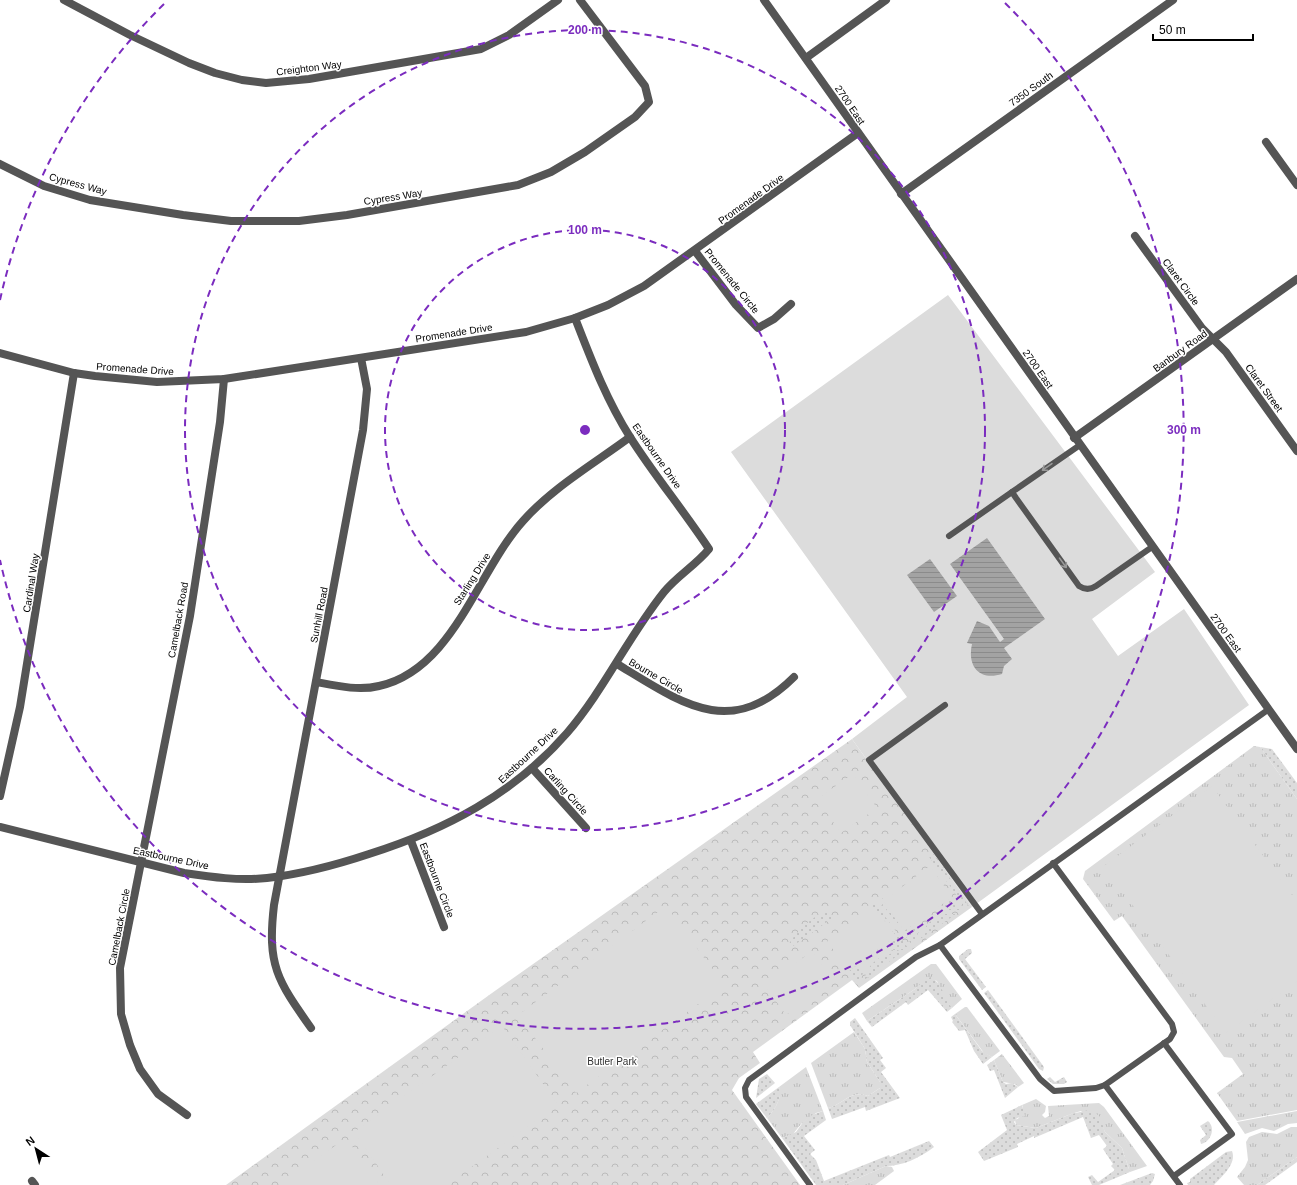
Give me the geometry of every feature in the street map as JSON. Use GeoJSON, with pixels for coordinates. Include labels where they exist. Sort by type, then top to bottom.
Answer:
{"type":"FeatureCollection","features":[{"type":"Feature","properties":{"kind":"street","name":"Creighton Way"},"geometry":{"type":"LineString","coordinates":[[64,0],[116,28],[188,63],[215,73],[242,80],[266,83],[309,79],[481,49],[509,35],[558,0]]}},
{"type":"Feature","properties":{"kind":"street","name":"Cypress Way"},"geometry":{"type":"LineString","coordinates":[[0,164],[44,186],[90,200],[183,215],[243,222],[280,222],[328,218],[512,186],[551,172],[573,160],[635,116],[649,102],[645,86],[580,0]]}},
{"type":"Feature","properties":{"kind":"street","name":"2700 East"},"geometry":{"type":"LineString","coordinates":[[764,0],[1077,442],[1297,749]]}},
{"type":"Feature","properties":{"kind":"street"},"geometry":{"type":"LineString","coordinates":[[806,58],[886,0]]}},
{"type":"Feature","properties":{"kind":"street","name":"7350 South"},"geometry":{"type":"LineString","coordinates":[[901,194],[1169,1]]}},
{"type":"Feature","properties":{"kind":"street","name":"Promenade Drive"},"geometry":{"type":"LineString","coordinates":[[0,353],[74,373],[157,382],[224,379],[526,332],[575,318],[608,305],[644,286],[858,134]]}},
{"type":"Feature","properties":{"kind":"street"},"geometry":{"type":"LineString","coordinates":[[1266,142],[1297,185]]}},
{"type":"Feature","properties":{"kind":"street","name":"Claret Circle"},"geometry":{"type":"LineString","coordinates":[[1134,236],[1202,328],[1213,339]]}},
{"type":"Feature","properties":{"kind":"street","name":"Promenade Circle"},"geometry":{"type":"LineString","coordinates":[[695,251],[736,305],[758,328],[774,319],[791,304]]}},
{"type":"Feature","properties":{"kind":"street","name":"Banbury Road"},"geometry":{"type":"LineString","coordinates":[[1077,442],[1213,339],[1297,279]]}},
{"type":"Feature","properties":{"kind":"street","name":"Eastbourne Drive"},"geometry":{"type":"LineString","coordinates":[[0,827],[184,873],[213,877],[266,878],[329,867],[411,841],[475,810],[503,792],[532,768],[559,742],[577,720],[617,664],[665,591],[702,558],[709,549],[630,437],[606,393],[575,318]]}},
{"type":"Feature","properties":{"kind":"street","name":"Claret Street"},"geometry":{"type":"LineString","coordinates":[[1213,339],[1226,352],[1297,451]]}},
{"type":"Feature","properties":{"kind":"street","name":"Sunhill Road"},"geometry":{"type":"LineString","coordinates":[[311,1028],[281,985],[275,965],[271,932],[363,430],[367,389],[361,358]]}},
{"type":"Feature","properties":{"kind":"street","name":"Cardinal Way"},"geometry":{"type":"LineString","coordinates":[[0,796],[20,707],[74,373]]}},
{"type":"Feature","properties":{"kind":"street","name":"Camelback Road"},"geometry":{"type":"LineString","coordinates":[[142,863],[190,616],[220,422],[224,379]]}},
{"type":"Feature","properties":{"kind":"street","name":"Starling Drive"},"geometry":{"type":"LineString","coordinates":[[316,682],[360,688],[378,686],[396,681],[417,670],[443,643],[509,539],[523,521],[546,499],[630,437]]}},
{"type":"Feature","properties":{"kind":"street","name":"Bourne Circle"},"geometry":{"type":"LineString","coordinates":[[617,664],[677,700],[692,706],[725,711],[762,703],[778,692],[794,677]]}},
{"type":"Feature","properties":{"kind":"street","name":"Carling Circle"},"geometry":{"type":"LineString","coordinates":[[532,768],[586,828]]}},
{"type":"Feature","properties":{"kind":"street","name":"Eastbourne Circle"},"geometry":{"type":"LineString","coordinates":[[411,841],[444,927]]}},
{"type":"Feature","properties":{"kind":"street","name":"Camelback Circle"},"geometry":{"type":"LineString","coordinates":[[142,863],[120,968],[121,1014],[130,1046],[140,1069],[158,1094],[187,1115]]}},
{"type":"Feature","properties":{"kind":"lane"},"geometry":{"type":"LineString","coordinates":[[949,536],[1012,492],[1077,442]]}},
{"type":"Feature","properties":{"kind":"lane"},"geometry":{"type":"LineString","coordinates":[[1012,492],[1079,586],[1083,588],[1088,589],[1096,586],[1152,547]]}},
{"type":"Feature","properties":{"kind":"lane"},"geometry":{"type":"LineString","coordinates":[[945,705],[869,760],[982,914]]}},
{"type":"Feature","properties":{"kind":"lane"},"geometry":{"type":"LineString","coordinates":[[810,1185],[746,1098],[746,1084],[757,1074],[916,957],[940,945],[1269,709]]}},
{"type":"Feature","properties":{"kind":"lane"},"geometry":{"type":"LineString","coordinates":[[940,945],[1040,1079],[1054,1091],[1091,1089],[1105,1084],[1164,1043],[1173,1036],[1172,1024],[1052,864]]}},
{"type":"Feature","properties":{"kind":"lane"},"geometry":{"type":"LineString","coordinates":[[1164,1043],[1232,1134],[1174,1176]]}},
{"type":"Feature","properties":{"kind":"lane"},"geometry":{"type":"LineString","coordinates":[[1105,1084],[1180,1185]]}},
{"type":"Feature","properties":{"kind":"green space"},"geometry":{"type":"Polygon","coordinates":[[[948,295],[1155,572],[1092,619],[1118,656],[1184,609],[1249,705],[972,907],[852,739],[907,697],[731,452],[948,295]]]}},
{"type":"Feature","properties":{"kind":"green space","name":"Butler Park"},"geometry":{"type":"Polygon","coordinates":[[[852,739],[972,907],[859,988],[852,980],[753,1052],[760,1063],[739,1078],[732,1090],[800,1185],[226,1185],[492,993],[852,739]]]}},
{"type":"Feature","properties":{"kind":"green space"},"geometry":{"type":"Polygon","coordinates":[[[1254,746],[1260,747],[1297,799],[1297,1110],[1237,1121],[1217,1093],[1243,1074],[1232,1058],[1224,1057],[1122,916],[1114,921],[1083,879],[1085,871],[1254,746]]]}},
{"type":"Feature","properties":{"kind":"green space"},"geometry":{"type":"Polygon","coordinates":[[[1260,747],[1272,749],[1297,783],[1297,799],[1260,747]]]}},
{"type":"Feature","properties":{"kind":"green space"},"geometry":{"type":"Polygon","coordinates":[[[853,774],[877,808],[841,833],[817,799],[853,774]]]}},
{"type":"Feature","properties":{"kind":"green space"},"geometry":{"type":"Polygon","coordinates":[[[1212,786],[1297,902],[1297,981],[1226,1033],[1104,866],[1212,786]]]}},
{"type":"Feature","properties":{"kind":"green space"},"geometry":{"type":"Polygon","coordinates":[[[932,852],[968,905],[965,907],[927,854],[932,852]]]}},
{"type":"Feature","properties":{"kind":"green space"},"geometry":{"type":"Polygon","coordinates":[[[930,866],[952,897],[904,931],[883,901],[930,866]]]}},
{"type":"Feature","properties":{"kind":"green space"},"geometry":{"type":"Polygon","coordinates":[[[885,896],[886,898],[883,900],[904,931],[913,925],[919,928],[916,942],[912,945],[880,901],[885,896]]]}},
{"type":"Feature","properties":{"kind":"green space"},"geometry":{"type":"Polygon","coordinates":[[[952,897],[961,910],[945,910],[943,903],[952,897]]]}},
{"type":"Feature","properties":{"kind":"green space"},"geometry":{"type":"Polygon","coordinates":[[[867,903],[876,904],[908,948],[905,950],[890,950],[888,942],[896,936],[874,907],[871,909],[867,903]]]}},
{"type":"Feature","properties":{"kind":"green space"},"geometry":{"type":"Polygon","coordinates":[[[666,906],[724,985],[576,1093],[518,1015],[666,906]]]}},
{"type":"Feature","properties":{"kind":"green space"},"geometry":{"type":"Polygon","coordinates":[[[874,907],[896,936],[849,971],[827,941],[874,907]]]}},
{"type":"Feature","properties":{"kind":"green space"},"geometry":{"type":"Polygon","coordinates":[[[827,912],[834,917],[786,951],[802,927],[815,917],[827,912]]]}},
{"type":"Feature","properties":{"kind":"green space"},"geometry":{"type":"Polygon","coordinates":[[[944,914],[956,914],[920,939],[928,923],[944,914]]]}},
{"type":"Feature","properties":{"kind":"green space"},"geometry":{"type":"Polygon","coordinates":[[[968,949],[971,949],[972,953],[965,959],[986,987],[982,990],[959,959],[959,956],[968,949]]]}},
{"type":"Feature","properties":{"kind":"green space"},"geometry":{"type":"Polygon","coordinates":[[[812,951],[833,981],[786,1015],[765,986],[812,951]]]}},
{"type":"Feature","properties":{"kind":"green space"},"geometry":{"type":"Polygon","coordinates":[[[894,953],[901,953],[864,980],[869,968],[877,959],[894,953]]]}},
{"type":"Feature","properties":{"kind":"green space"},"geometry":{"type":"Polygon","coordinates":[[[931,964],[936,964],[962,999],[952,1008],[944,998],[937,981],[929,978],[867,1021],[862,1013],[931,964]]]}},
{"type":"Feature","properties":{"kind":"green space"},"geometry":{"type":"Polygon","coordinates":[[[857,965],[864,969],[860,983],[857,985],[849,971],[857,965]]]}},
{"type":"Feature","properties":{"kind":"green space"},"geometry":{"type":"Polygon","coordinates":[[[931,977],[938,983],[952,1008],[947,1012],[928,990],[908,1005],[906,1002],[872,1027],[867,1021],[915,989],[926,979],[931,977]]]}},
{"type":"Feature","properties":{"kind":"green space"},"geometry":{"type":"Polygon","coordinates":[[[988,990],[1044,1067],[1043,1071],[1039,1069],[984,993],[988,990]]]}},
{"type":"Feature","properties":{"kind":"green space"},"geometry":{"type":"Polygon","coordinates":[[[967,1007],[1000,1051],[992,1057],[984,1053],[955,1014],[967,1007]]]}},
{"type":"Feature","properties":{"kind":"green space"},"geometry":{"type":"Polygon","coordinates":[[[955,1014],[982,1051],[992,1057],[983,1064],[974,1051],[965,1030],[959,1031],[952,1022],[951,1017],[955,1014]]]}},
{"type":"Feature","properties":{"kind":"green space"},"geometry":{"type":"Polygon","coordinates":[[[855,1018],[883,1058],[880,1060],[886,1068],[881,1072],[900,1098],[866,1111],[865,1107],[832,1119],[828,1108],[856,1094],[868,1096],[880,1088],[880,1082],[867,1062],[865,1049],[850,1025],[850,1022],[855,1018]]]}},
{"type":"Feature","properties":{"kind":"green space"},"geometry":{"type":"Polygon","coordinates":[[[502,1026],[558,1105],[446,1185],[391,1185],[354,1132],[502,1026]]]}},
{"type":"Feature","properties":{"kind":"green space"},"geometry":{"type":"Polygon","coordinates":[[[854,1032],[865,1049],[867,1062],[880,1082],[880,1088],[868,1096],[856,1094],[828,1108],[811,1063],[854,1032]]]}},
{"type":"Feature","properties":{"kind":"green space"},"geometry":{"type":"Polygon","coordinates":[[[1002,1054],[1024,1083],[1018,1087],[1015,1084],[1003,1082],[994,1060],[1002,1054]]]}},
{"type":"Feature","properties":{"kind":"green space"},"geometry":{"type":"Polygon","coordinates":[[[994,1060],[1003,1082],[1006,1084],[1012,1083],[1018,1087],[1005,1098],[994,1070],[990,1071],[987,1065],[994,1060]]]}},
{"type":"Feature","properties":{"kind":"green space"},"geometry":{"type":"Polygon","coordinates":[[[806,1067],[823,1111],[816,1113],[801,1124],[793,1134],[782,1138],[767,1118],[775,1108],[779,1099],[779,1087],[806,1067]]]}},
{"type":"Feature","properties":{"kind":"green space"},"geometry":{"type":"Polygon","coordinates":[[[767,1074],[775,1083],[756,1098],[759,1079],[767,1074]]]}},
{"type":"Feature","properties":{"kind":"green space"},"geometry":{"type":"Polygon","coordinates":[[[1050,1077],[1055,1082],[1064,1077],[1067,1082],[1064,1084],[1053,1084],[1047,1079],[1050,1077]]]}},
{"type":"Feature","properties":{"kind":"green space"},"geometry":{"type":"Polygon","coordinates":[[[779,1087],[779,1099],[773,1111],[767,1118],[756,1104],[779,1087]]]}},
{"type":"Feature","properties":{"kind":"green space"},"geometry":{"type":"Polygon","coordinates":[[[1036,1099],[1046,1106],[1045,1112],[1042,1115],[1045,1118],[1049,1116],[1048,1106],[1099,1103],[1104,1107],[1147,1166],[1130,1172],[1122,1148],[1105,1132],[1102,1125],[1081,1111],[1036,1128],[1016,1125],[1015,1120],[1019,1118],[1023,1107],[1022,1105],[1036,1099]]]}},
{"type":"Feature","properties":{"kind":"green space"},"geometry":{"type":"Polygon","coordinates":[[[1022,1105],[1025,1116],[1017,1118],[1014,1122],[1016,1125],[1036,1128],[1071,1114],[1089,1110],[1096,1113],[1100,1117],[1105,1132],[1122,1148],[1130,1172],[1099,1185],[1092,1185],[1088,1177],[1092,1175],[1098,1182],[1115,1170],[1111,1166],[1113,1164],[1103,1149],[1107,1146],[1099,1135],[1091,1138],[1083,1117],[1034,1138],[1034,1136],[1017,1144],[1018,1147],[984,1161],[978,1152],[1007,1130],[1001,1115],[1022,1105]]]}},
{"type":"Feature","properties":{"kind":"green space"},"geometry":{"type":"Polygon","coordinates":[[[823,1111],[826,1120],[804,1136],[815,1150],[810,1154],[816,1160],[824,1181],[929,1141],[934,1147],[911,1161],[898,1165],[886,1166],[843,1185],[816,1185],[782,1138],[796,1132],[803,1122],[812,1115],[823,1111]]]}},
{"type":"Feature","properties":{"kind":"green space"},"geometry":{"type":"Polygon","coordinates":[[[1297,1111],[1297,1123],[1288,1124],[1274,1131],[1262,1128],[1245,1134],[1237,1122],[1297,1111]]]}},
{"type":"Feature","properties":{"kind":"green space"},"geometry":{"type":"Polygon","coordinates":[[[1208,1121],[1212,1127],[1210,1138],[1201,1144],[1200,1140],[1206,1135],[1200,1126],[1208,1121]]]}},
{"type":"Feature","properties":{"kind":"green space"},"geometry":{"type":"Polygon","coordinates":[[[1291,1127],[1297,1127],[1297,1157],[1257,1185],[1244,1185],[1237,1177],[1245,1167],[1248,1160],[1246,1142],[1249,1137],[1262,1132],[1277,1134],[1291,1127]]]}},
{"type":"Feature","properties":{"kind":"green space"},"geometry":{"type":"Polygon","coordinates":[[[346,1138],[380,1185],[280,1185],[346,1138]]]}},
{"type":"Feature","properties":{"kind":"green space"},"geometry":{"type":"Polygon","coordinates":[[[1232,1151],[1233,1156],[1231,1165],[1225,1174],[1214,1185],[1188,1185],[1187,1183],[1190,1182],[1190,1179],[1226,1152],[1232,1151]]]}},
{"type":"Feature","properties":{"kind":"green space"},"geometry":{"type":"Polygon","coordinates":[[[1297,1157],[1297,1162],[1265,1185],[1257,1185],[1297,1157]]]}},
{"type":"Feature","properties":{"kind":"green space"},"geometry":{"type":"Polygon","coordinates":[[[886,1166],[892,1167],[894,1171],[875,1185],[843,1185],[886,1166]]]}},
{"type":"Feature","properties":{"kind":"green space"},"geometry":{"type":"Polygon","coordinates":[[[1152,1173],[1155,1174],[1150,1185],[1120,1185],[1152,1173]]]}},
{"type":"Feature","properties":{"kind":"shaded area"},"geometry":{"type":"Polygon","coordinates":[[[987,538],[1045,619],[1004,648],[1012,659],[1004,666],[1002,674],[994,676],[981,673],[976,670],[971,659],[972,644],[967,643],[977,621],[989,626],[1000,642],[1004,639],[950,564],[987,538]]]}},
{"type":"Feature","properties":{"kind":"shaded area"},"geometry":{"type":"Polygon","coordinates":[[[930,559],[957,596],[934,612],[907,575],[930,559]]]}}]}
